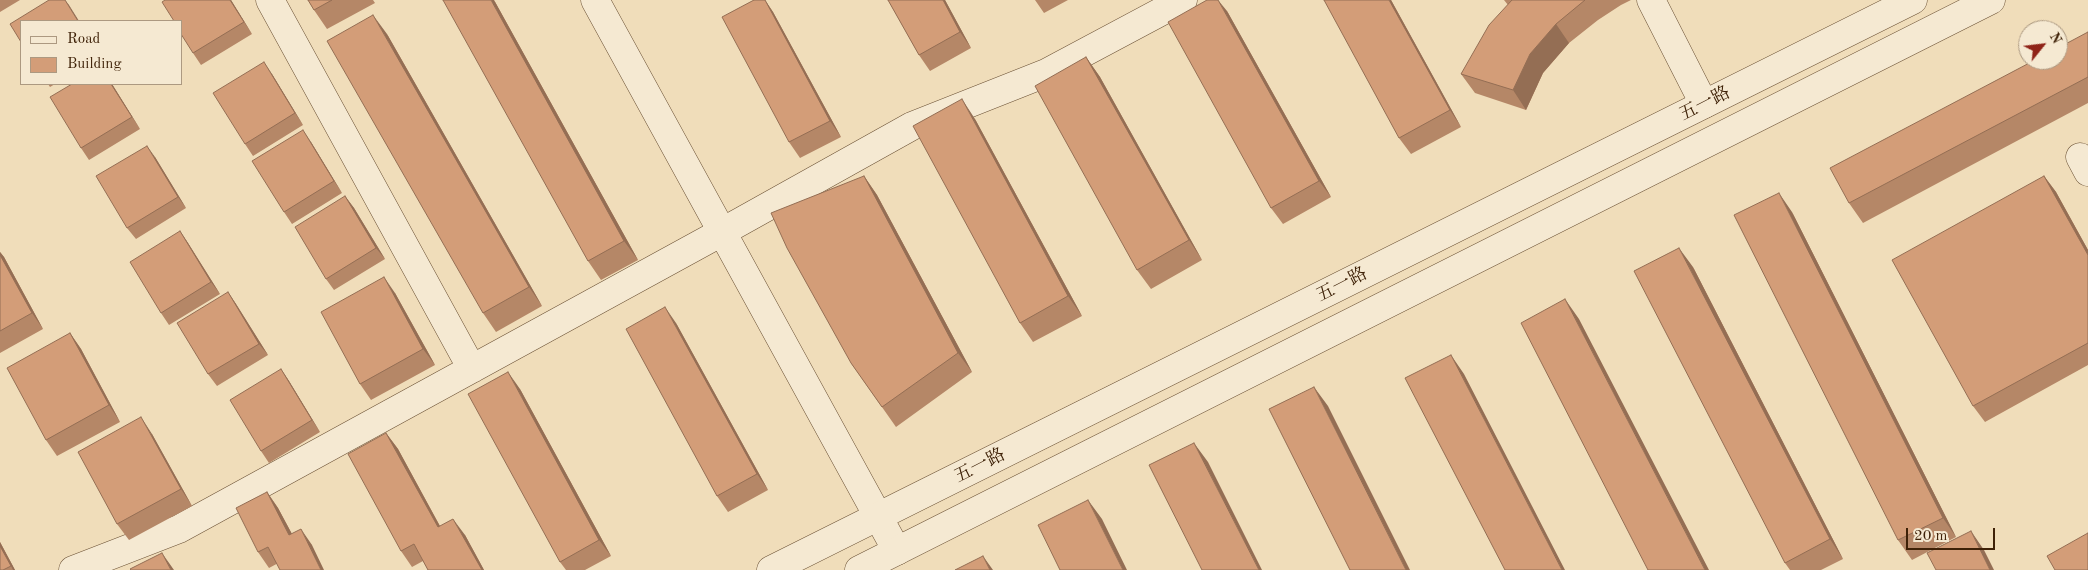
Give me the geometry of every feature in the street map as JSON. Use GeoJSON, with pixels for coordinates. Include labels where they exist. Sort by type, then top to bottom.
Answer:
{"type":"FeatureCollection","features":[{"type":"Feature","properties":{"kind":"street"},"geometry":{"type":"LineString","coordinates":[[270,0],[472,369]]}},
{"type":"Feature","properties":{"kind":"street"},"geometry":{"type":"LineString","coordinates":[[594,0],[897,551]]}},
{"type":"Feature","properties":{"kind":"street"},"geometry":{"type":"LineString","coordinates":[[73,570],[179,529],[912,126],[1046,73],[1183,0]]}},
{"type":"Feature","properties":{"kind":"street"},"geometry":{"type":"LineString","coordinates":[[1651,0],[1704,104]]}},
{"type":"Feature","properties":{"kind":"street","name":"五一路"},"geometry":{"type":"LineString","coordinates":[[771,570],[1914,0]]}},
{"type":"Feature","properties":{"kind":"street","name":"五一路"},"geometry":{"type":"LineString","coordinates":[[859,570],[1991,0]]}},
{"type":"Feature","properties":{"kind":"building"},"geometry":{"type":"Polygon","coordinates":[[[49,0],[65,0],[77,20],[20,20],[20,40],[10,24],[49,0]]]}},
{"type":"Feature","properties":{"kind":"building"},"geometry":{"type":"Polygon","coordinates":[[[165,0],[230,0],[244,22],[193,53],[182,36],[182,20],[173,20],[162,2],[165,0]]]}},
{"type":"Feature","properties":{"kind":"building"},"geometry":{"type":"Polygon","coordinates":[[[308,0],[332,0],[314,10],[308,0]]]}},
{"type":"Feature","properties":{"kind":"building"},"geometry":{"type":"Polygon","coordinates":[[[443,0],[491,0],[624,241],[588,261],[443,0]]]}},
{"type":"Feature","properties":{"kind":"building"},"geometry":{"type":"Polygon","coordinates":[[[754,0],[765,0],[830,121],[789,142],[722,17],[754,0]]]}},
{"type":"Feature","properties":{"kind":"building"},"geometry":{"type":"Polygon","coordinates":[[[888,0],[943,0],[960,32],[919,55],[888,0]]]}},
{"type":"Feature","properties":{"kind":"building"},"geometry":{"type":"Polygon","coordinates":[[[1207,0],[1218,0],[1319,181],[1271,208],[1168,22],[1207,0]]]}},
{"type":"Feature","properties":{"kind":"building"},"geometry":{"type":"Polygon","coordinates":[[[1324,0],[1389,0],[1450,110],[1399,138],[1324,0]]]}},
{"type":"Feature","properties":{"kind":"building"},"geometry":{"type":"Polygon","coordinates":[[[1512,0],[1585,0],[1556,24],[1530,54],[1513,90],[1461,74],[1489,25],[1512,0]]]}},
{"type":"Feature","properties":{"kind":"building"},"geometry":{"type":"Polygon","coordinates":[[[373,15],[529,287],[483,313],[327,41],[373,15]]]}},
{"type":"Feature","properties":{"kind":"building"},"geometry":{"type":"Polygon","coordinates":[[[2088,32],[2088,77],[1849,203],[1830,168],[2018,69],[2068,70],[2068,43],[2088,32]]]}},
{"type":"Feature","properties":{"kind":"building"},"geometry":{"type":"Polygon","coordinates":[[[1086,57],[1189,240],[1137,270],[1035,86],[1086,57]]]}},
{"type":"Feature","properties":{"kind":"building"},"geometry":{"type":"Polygon","coordinates":[[[264,62],[295,113],[245,144],[213,93],[264,62]]]}},
{"type":"Feature","properties":{"kind":"building"},"geometry":{"type":"Polygon","coordinates":[[[70,85],[112,85],[132,117],[81,148],[50,97],[70,85]]]}},
{"type":"Feature","properties":{"kind":"building"},"geometry":{"type":"Polygon","coordinates":[[[962,99],[1068,296],[1020,323],[913,126],[962,99]]]}},
{"type":"Feature","properties":{"kind":"building"},"geometry":{"type":"Polygon","coordinates":[[[303,130],[334,181],[284,212],[252,161],[303,130]]]}},
{"type":"Feature","properties":{"kind":"building"},"geometry":{"type":"Polygon","coordinates":[[[147,146],[178,197],[127,228],[96,176],[147,146]]]}},
{"type":"Feature","properties":{"kind":"building"},"geometry":{"type":"Polygon","coordinates":[[[864,176],[958,353],[882,407],[851,363],[787,248],[771,213],[864,176]]]}},
{"type":"Feature","properties":{"kind":"building"},"geometry":{"type":"Polygon","coordinates":[[[2044,176],[2088,255],[2088,343],[1973,406],[1892,260],[2044,176]]]}},
{"type":"Feature","properties":{"kind":"building"},"geometry":{"type":"Polygon","coordinates":[[[1779,193],[1943,518],[1898,540],[1734,215],[1779,193]]]}},
{"type":"Feature","properties":{"kind":"building"},"geometry":{"type":"Polygon","coordinates":[[[345,196],[376,248],[326,279],[295,227],[345,196]]]}},
{"type":"Feature","properties":{"kind":"building"},"geometry":{"type":"Polygon","coordinates":[[[180,231],[211,282],[161,313],[130,262],[180,231]]]}},
{"type":"Feature","properties":{"kind":"building"},"geometry":{"type":"Polygon","coordinates":[[[1679,248],[1830,539],[1785,563],[1634,271],[1679,248]]]}},
{"type":"Feature","properties":{"kind":"building"},"geometry":{"type":"Polygon","coordinates":[[[0,255],[32,313],[0,331],[0,255]]]}},
{"type":"Feature","properties":{"kind":"building"},"geometry":{"type":"Polygon","coordinates":[[[384,277],[423,349],[360,384],[321,312],[384,277]]]}},
{"type":"Feature","properties":{"kind":"building"},"geometry":{"type":"Polygon","coordinates":[[[228,292],[259,344],[208,374],[177,323],[228,292]]]}},
{"type":"Feature","properties":{"kind":"building"},"geometry":{"type":"Polygon","coordinates":[[[1565,299],[1705,570],[1648,570],[1521,323],[1565,299]]]}},
{"type":"Feature","properties":{"kind":"building"},"geometry":{"type":"Polygon","coordinates":[[[665,307],[757,474],[717,496],[626,329],[665,307]]]}},
{"type":"Feature","properties":{"kind":"building"},"geometry":{"type":"Polygon","coordinates":[[[70,333],[109,405],[46,440],[7,368],[70,333]]]}},
{"type":"Feature","properties":{"kind":"building"},"geometry":{"type":"Polygon","coordinates":[[[1451,355],[1562,570],[1505,570],[1405,378],[1451,355]]]}},
{"type":"Feature","properties":{"kind":"building"},"geometry":{"type":"Polygon","coordinates":[[[281,369],[312,420],[261,451],[230,400],[281,369]]]}},
{"type":"Feature","properties":{"kind":"building"},"geometry":{"type":"Polygon","coordinates":[[[508,372],[599,540],[560,562],[468,394],[508,372]]]}},
{"type":"Feature","properties":{"kind":"building"},"geometry":{"type":"Polygon","coordinates":[[[1314,387],[1406,570],[1350,570],[1269,409],[1314,387]]]}},
{"type":"Feature","properties":{"kind":"building"},"geometry":{"type":"Polygon","coordinates":[[[141,417],[181,489],[117,524],[78,452],[141,417]]]}},
{"type":"Feature","properties":{"kind":"building"},"geometry":{"type":"Polygon","coordinates":[[[386,433],[438,527],[453,519],[482,570],[428,570],[414,544],[401,551],[348,454],[386,433]]]}},
{"type":"Feature","properties":{"kind":"building"},"geometry":{"type":"Polygon","coordinates":[[[1194,443],[1259,570],[1202,570],[1149,465],[1194,443]]]}},
{"type":"Feature","properties":{"kind":"building"},"geometry":{"type":"Polygon","coordinates":[[[267,492],[289,535],[301,529],[321,570],[280,570],[268,547],[258,552],[236,508],[267,492]]]}},
{"type":"Feature","properties":{"kind":"building"},"geometry":{"type":"Polygon","coordinates":[[[1088,500],[1123,570],[1060,570],[1038,525],[1088,500]]]}},
{"type":"Feature","properties":{"kind":"building"},"geometry":{"type":"Polygon","coordinates":[[[1971,531],[1990,570],[1936,570],[1927,553],[1971,531]]]}},
{"type":"Feature","properties":{"kind":"building"},"geometry":{"type":"Polygon","coordinates":[[[2088,533],[2088,570],[2055,570],[2047,556],[2088,533]]]}},
{"type":"Feature","properties":{"kind":"building"},"geometry":{"type":"Polygon","coordinates":[[[0,546],[11,566],[3,570],[0,570],[0,546]]]}},
{"type":"Feature","properties":{"kind":"building"},"geometry":{"type":"Polygon","coordinates":[[[162,553],[171,570],[130,569],[162,553]]]}},
{"type":"Feature","properties":{"kind":"building"},"geometry":{"type":"Polygon","coordinates":[[[983,556],[990,570],[955,570],[983,556]]]}}]}
